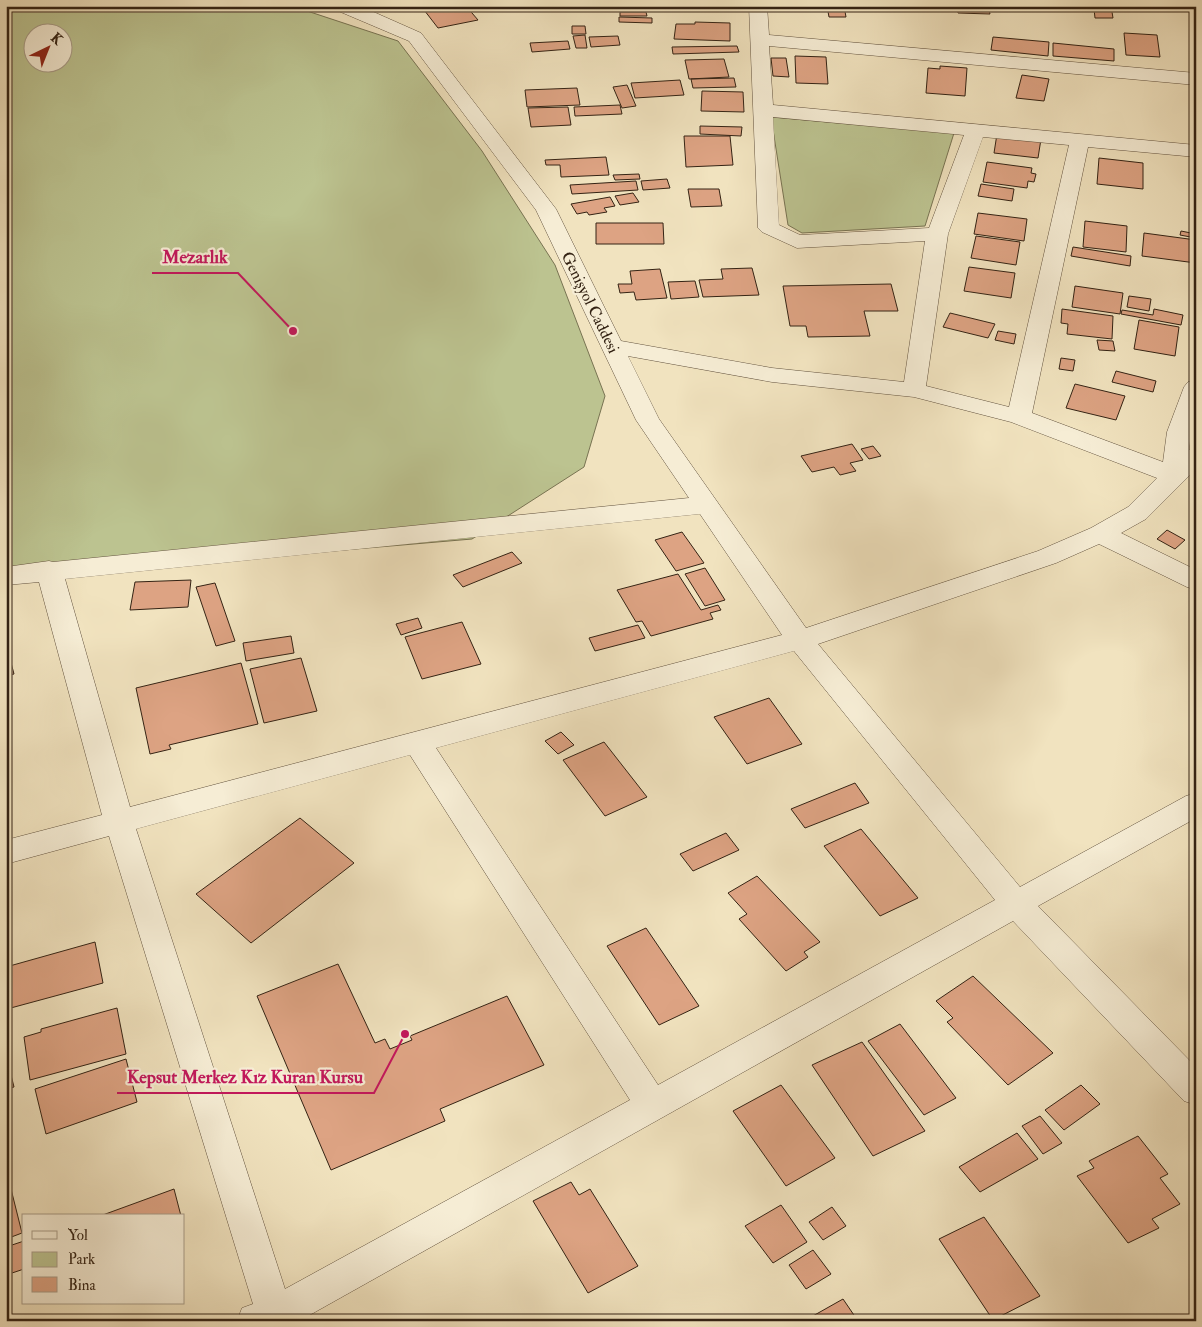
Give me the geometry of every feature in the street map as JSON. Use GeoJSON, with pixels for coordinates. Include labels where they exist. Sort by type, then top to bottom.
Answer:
{"type":"FeatureCollection","features":[{"type":"Feature","properties":{"kind":"street"},"geometry":{"type":"LineString","coordinates":[[352,10],[393,6]]}},
{"type":"Feature","properties":{"kind":"street"},"geometry":{"type":"LineString","coordinates":[[758,6],[769,228],[797,242],[937,234]]}},
{"type":"Feature","properties":{"kind":"street","name":"Genişyol Caddesi"},"geometry":{"type":"LineString","coordinates":[[352,10],[415,37],[546,209],[648,420],[800,640],[1016,904],[1196,1090]]}},
{"type":"Feature","properties":{"kind":"street"},"geometry":{"type":"LineString","coordinates":[[759,40],[1196,79]]}},
{"type":"Feature","properties":{"kind":"street"},"geometry":{"type":"LineString","coordinates":[[763,110],[1196,150]]}},
{"type":"Feature","properties":{"kind":"street"},"geometry":{"type":"LineString","coordinates":[[914,390],[937,234],[976,130]]}},
{"type":"Feature","properties":{"kind":"street"},"geometry":{"type":"LineString","coordinates":[[1019,417],[1080,140]]}},
{"type":"Feature","properties":{"kind":"street"},"geometry":{"type":"LineString","coordinates":[[613,346],[772,375],[914,390],[1019,417],[1174,475]]}},
{"type":"Feature","properties":{"kind":"street"},"geometry":{"type":"LineString","coordinates":[[1174,475],[1179,432],[1196,387]]}},
{"type":"Feature","properties":{"kind":"street"},"geometry":{"type":"LineString","coordinates":[[6,852],[800,640],[1047,557],[1100,534],[1137,513],[1174,475],[1196,456]]}},
{"type":"Feature","properties":{"kind":"street"},"geometry":{"type":"LineString","coordinates":[[6,576],[49,570],[707,506]]}},
{"type":"Feature","properties":{"kind":"street"},"geometry":{"type":"LineString","coordinates":[[1100,534],[1196,581]]}},
{"type":"Feature","properties":{"kind":"street"},"geometry":{"type":"LineString","coordinates":[[49,570],[119,822],[269,1318],[1196,804]]}},
{"type":"Feature","properties":{"kind":"street"},"geometry":{"type":"LineString","coordinates":[[417,742],[652,1106]]}},
{"type":"Feature","properties":{"kind":"green space"},"geometry":{"type":"Polygon","coordinates":[[[6,6],[292,6],[398,41],[482,151],[555,265],[605,396],[584,467],[472,539],[6,579],[6,6]]]}},
{"type":"Feature","properties":{"kind":"green space"},"geometry":{"type":"Polygon","coordinates":[[[771,117],[954,133],[925,226],[802,233],[788,225],[771,117]]]}},
{"type":"Feature","properties":{"kind":"building"},"geometry":{"type":"Polygon","coordinates":[[[421,6],[466,6],[478,20],[438,28],[421,6]]]}},
{"type":"Feature","properties":{"kind":"building"},"geometry":{"type":"Polygon","coordinates":[[[538,6],[569,6],[570,8],[538,9],[538,6]]]}},
{"type":"Feature","properties":{"kind":"building"},"geometry":{"type":"Polygon","coordinates":[[[827,6],[844,6],[846,17],[829,17],[827,6]]]}},
{"type":"Feature","properties":{"kind":"building"},"geometry":{"type":"Polygon","coordinates":[[[858,6],[889,6],[890,10],[858,9],[858,6]]]}},
{"type":"Feature","properties":{"kind":"building"},"geometry":{"type":"Polygon","coordinates":[[[957,6],[988,6],[990,14],[958,13],[957,6]]]}},
{"type":"Feature","properties":{"kind":"building"},"geometry":{"type":"Polygon","coordinates":[[[1072,6],[1111,6],[1113,18],[1095,18],[1094,9],[1072,6]]]}},
{"type":"Feature","properties":{"kind":"building"},"geometry":{"type":"Polygon","coordinates":[[[620,12],[646,12],[647,16],[620,16],[620,12]]]}},
{"type":"Feature","properties":{"kind":"building"},"geometry":{"type":"Polygon","coordinates":[[[619,17],[652,18],[652,23],[619,22],[619,17]]]}},
{"type":"Feature","properties":{"kind":"building"},"geometry":{"type":"Polygon","coordinates":[[[695,22],[730,23],[730,41],[674,39],[676,24],[695,24],[695,22]]]}},
{"type":"Feature","properties":{"kind":"building"},"geometry":{"type":"Polygon","coordinates":[[[572,26],[585,26],[586,34],[572,34],[572,26]]]}},
{"type":"Feature","properties":{"kind":"building"},"geometry":{"type":"Polygon","coordinates":[[[1124,33],[1157,35],[1160,57],[1126,55],[1124,33]]]}},
{"type":"Feature","properties":{"kind":"building"},"geometry":{"type":"Polygon","coordinates":[[[585,35],[587,48],[576,48],[573,36],[585,35]]]}},
{"type":"Feature","properties":{"kind":"building"},"geometry":{"type":"Polygon","coordinates":[[[618,36],[620,45],[591,47],[589,37],[618,36]]]}},
{"type":"Feature","properties":{"kind":"building"},"geometry":{"type":"Polygon","coordinates":[[[993,37],[1049,42],[1048,56],[991,50],[993,37]]]}},
{"type":"Feature","properties":{"kind":"building"},"geometry":{"type":"Polygon","coordinates":[[[568,41],[570,49],[532,52],[530,43],[568,41]]]}},
{"type":"Feature","properties":{"kind":"building"},"geometry":{"type":"Polygon","coordinates":[[[1053,43],[1114,49],[1114,61],[1053,56],[1053,43]]]}},
{"type":"Feature","properties":{"kind":"building"},"geometry":{"type":"Polygon","coordinates":[[[737,46],[739,52],[673,54],[672,47],[737,46]]]}},
{"type":"Feature","properties":{"kind":"building"},"geometry":{"type":"Polygon","coordinates":[[[795,56],[826,57],[828,84],[796,83],[795,56]]]}},
{"type":"Feature","properties":{"kind":"building"},"geometry":{"type":"Polygon","coordinates":[[[771,58],[786,58],[789,77],[773,76],[771,58]]]}},
{"type":"Feature","properties":{"kind":"building"},"geometry":{"type":"Polygon","coordinates":[[[724,59],[729,77],[689,79],[685,60],[724,59]]]}},
{"type":"Feature","properties":{"kind":"building"},"geometry":{"type":"Polygon","coordinates":[[[940,66],[967,68],[965,96],[926,93],[928,68],[940,69],[940,66]]]}},
{"type":"Feature","properties":{"kind":"building"},"geometry":{"type":"Polygon","coordinates":[[[1022,75],[1049,79],[1044,101],[1016,98],[1022,75]]]}},
{"type":"Feature","properties":{"kind":"building"},"geometry":{"type":"Polygon","coordinates":[[[734,78],[736,87],[693,88],[691,79],[734,78]]]}},
{"type":"Feature","properties":{"kind":"building"},"geometry":{"type":"Polygon","coordinates":[[[680,80],[684,95],[635,98],[631,83],[680,80]]]}},
{"type":"Feature","properties":{"kind":"building"},"geometry":{"type":"Polygon","coordinates":[[[627,85],[636,106],[622,108],[613,87],[627,85]]]}},
{"type":"Feature","properties":{"kind":"building"},"geometry":{"type":"Polygon","coordinates":[[[577,88],[580,105],[527,107],[525,90],[577,88]]]}},
{"type":"Feature","properties":{"kind":"building"},"geometry":{"type":"Polygon","coordinates":[[[702,91],[743,92],[744,112],[701,111],[702,91]]]}},
{"type":"Feature","properties":{"kind":"building"},"geometry":{"type":"Polygon","coordinates":[[[620,105],[622,114],[575,116],[574,107],[620,105]]]}},
{"type":"Feature","properties":{"kind":"building"},"geometry":{"type":"Polygon","coordinates":[[[568,107],[571,125],[531,127],[528,108],[568,107]]]}},
{"type":"Feature","properties":{"kind":"building"},"geometry":{"type":"Polygon","coordinates":[[[700,126],[742,127],[741,136],[700,134],[700,126]]]}},
{"type":"Feature","properties":{"kind":"building"},"geometry":{"type":"Polygon","coordinates":[[[997,134],[1041,139],[1038,158],[994,153],[997,134]]]}},
{"type":"Feature","properties":{"kind":"building"},"geometry":{"type":"Polygon","coordinates":[[[684,136],[730,136],[733,165],[686,167],[684,136]]]}},
{"type":"Feature","properties":{"kind":"building"},"geometry":{"type":"Polygon","coordinates":[[[606,157],[609,175],[561,177],[560,165],[546,165],[545,160],[606,157]]]}},
{"type":"Feature","properties":{"kind":"building"},"geometry":{"type":"Polygon","coordinates":[[[1099,158],[1143,163],[1143,189],[1097,184],[1099,158]]]}},
{"type":"Feature","properties":{"kind":"building"},"geometry":{"type":"Polygon","coordinates":[[[987,162],[1032,168],[1031,173],[1036,174],[1034,182],[1028,181],[1027,188],[983,182],[987,162]]]}},
{"type":"Feature","properties":{"kind":"building"},"geometry":{"type":"Polygon","coordinates":[[[639,174],[640,179],[615,180],[613,175],[639,174]]]}},
{"type":"Feature","properties":{"kind":"building"},"geometry":{"type":"Polygon","coordinates":[[[667,179],[670,188],[643,190],[641,181],[667,179]]]}},
{"type":"Feature","properties":{"kind":"building"},"geometry":{"type":"Polygon","coordinates":[[[636,181],[638,190],[572,194],[570,185],[636,181]]]}},
{"type":"Feature","properties":{"kind":"building"},"geometry":{"type":"Polygon","coordinates":[[[981,184],[1014,189],[1012,201],[978,196],[981,184]]]}},
{"type":"Feature","properties":{"kind":"building"},"geometry":{"type":"Polygon","coordinates":[[[688,189],[719,189],[722,206],[691,207],[688,189]]]}},
{"type":"Feature","properties":{"kind":"building"},"geometry":{"type":"Polygon","coordinates":[[[633,193],[639,202],[620,205],[615,196],[633,193]]]}},
{"type":"Feature","properties":{"kind":"building"},"geometry":{"type":"Polygon","coordinates":[[[610,197],[615,206],[604,208],[607,212],[589,215],[587,212],[577,214],[571,204],[610,197]]]}},
{"type":"Feature","properties":{"kind":"building"},"geometry":{"type":"Polygon","coordinates":[[[978,213],[1027,219],[1024,241],[974,234],[978,213]]]}},
{"type":"Feature","properties":{"kind":"building"},"geometry":{"type":"Polygon","coordinates":[[[1085,221],[1127,226],[1126,252],[1083,247],[1085,221]]]}},
{"type":"Feature","properties":{"kind":"building"},"geometry":{"type":"Polygon","coordinates":[[[596,223],[663,223],[664,244],[596,244],[596,223]]]}},
{"type":"Feature","properties":{"kind":"building"},"geometry":{"type":"Polygon","coordinates":[[[1181,231],[1196,234],[1196,238],[1180,235],[1181,231]]]}},
{"type":"Feature","properties":{"kind":"building"},"geometry":{"type":"Polygon","coordinates":[[[1144,233],[1196,240],[1196,263],[1142,256],[1144,233]]]}},
{"type":"Feature","properties":{"kind":"building"},"geometry":{"type":"Polygon","coordinates":[[[976,236],[1020,242],[1016,265],[971,258],[976,236]]]}},
{"type":"Feature","properties":{"kind":"building"},"geometry":{"type":"Polygon","coordinates":[[[1073,247],[1131,256],[1130,266],[1071,256],[1073,247]]]}},
{"type":"Feature","properties":{"kind":"building"},"geometry":{"type":"Polygon","coordinates":[[[969,267],[1015,273],[1011,298],[964,291],[969,267]]]}},
{"type":"Feature","properties":{"kind":"building"},"geometry":{"type":"Polygon","coordinates":[[[752,268],[759,295],[703,297],[699,280],[723,279],[721,269],[752,268]]]}},
{"type":"Feature","properties":{"kind":"building"},"geometry":{"type":"Polygon","coordinates":[[[660,269],[667,298],[636,300],[634,292],[620,293],[618,284],[632,284],[630,271],[660,269]]]}},
{"type":"Feature","properties":{"kind":"building"},"geometry":{"type":"Polygon","coordinates":[[[695,281],[699,297],[671,299],[668,282],[695,281]]]}},
{"type":"Feature","properties":{"kind":"building"},"geometry":{"type":"Polygon","coordinates":[[[891,284],[898,311],[864,311],[870,336],[808,337],[806,326],[790,326],[783,286],[891,284]]]}},
{"type":"Feature","properties":{"kind":"building"},"geometry":{"type":"Polygon","coordinates":[[[1075,286],[1123,293],[1120,314],[1072,307],[1075,286]]]}},
{"type":"Feature","properties":{"kind":"building"},"geometry":{"type":"Polygon","coordinates":[[[1129,296],[1151,299],[1149,311],[1127,307],[1129,296]]]}},
{"type":"Feature","properties":{"kind":"building"},"geometry":{"type":"Polygon","coordinates":[[[1062,309],[1113,316],[1112,339],[1067,334],[1068,324],[1061,323],[1062,309]]]}},
{"type":"Feature","properties":{"kind":"building"},"geometry":{"type":"Polygon","coordinates":[[[1154,309],[1183,315],[1181,325],[1121,314],[1122,310],[1153,315],[1154,309]]]}},
{"type":"Feature","properties":{"kind":"building"},"geometry":{"type":"Polygon","coordinates":[[[950,313],[995,324],[988,338],[943,327],[950,313]]]}},
{"type":"Feature","properties":{"kind":"building"},"geometry":{"type":"Polygon","coordinates":[[[1139,320],[1179,327],[1175,356],[1134,349],[1139,320]]]}},
{"type":"Feature","properties":{"kind":"building"},"geometry":{"type":"Polygon","coordinates":[[[998,331],[1016,334],[1014,344],[995,340],[998,331]]]}},
{"type":"Feature","properties":{"kind":"building"},"geometry":{"type":"Polygon","coordinates":[[[1097,340],[1113,341],[1115,351],[1099,350],[1097,340]]]}},
{"type":"Feature","properties":{"kind":"building"},"geometry":{"type":"Polygon","coordinates":[[[1061,358],[1075,360],[1073,371],[1059,369],[1061,358]]]}},
{"type":"Feature","properties":{"kind":"building"},"geometry":{"type":"Polygon","coordinates":[[[1116,371],[1156,381],[1153,392],[1112,382],[1116,371]]]}},
{"type":"Feature","properties":{"kind":"building"},"geometry":{"type":"Polygon","coordinates":[[[1075,384],[1125,396],[1116,420],[1066,408],[1075,384]]]}},
{"type":"Feature","properties":{"kind":"building"},"geometry":{"type":"Polygon","coordinates":[[[852,444],[863,460],[850,463],[856,471],[840,475],[834,467],[812,472],[801,456],[852,444]]]}},
{"type":"Feature","properties":{"kind":"building"},"geometry":{"type":"Polygon","coordinates":[[[873,446],[881,456],[869,459],[861,449],[873,446]]]}},
{"type":"Feature","properties":{"kind":"building"},"geometry":{"type":"Polygon","coordinates":[[[1167,530],[1185,540],[1175,549],[1157,539],[1167,530]]]}},
{"type":"Feature","properties":{"kind":"building"},"geometry":{"type":"Polygon","coordinates":[[[682,532],[704,563],[676,571],[655,540],[682,532]]]}},
{"type":"Feature","properties":{"kind":"building"},"geometry":{"type":"Polygon","coordinates":[[[512,552],[522,563],[463,587],[453,575],[512,552]]]}},
{"type":"Feature","properties":{"kind":"building"},"geometry":{"type":"Polygon","coordinates":[[[705,568],[725,600],[705,606],[685,574],[705,568]]]}},
{"type":"Feature","properties":{"kind":"building"},"geometry":{"type":"Polygon","coordinates":[[[678,574],[701,610],[718,605],[721,610],[710,613],[713,619],[651,636],[642,621],[636,622],[617,590],[678,574]]]}},
{"type":"Feature","properties":{"kind":"building"},"geometry":{"type":"Polygon","coordinates":[[[191,580],[188,607],[130,610],[135,582],[191,580]]]}},
{"type":"Feature","properties":{"kind":"building"},"geometry":{"type":"Polygon","coordinates":[[[215,583],[235,641],[216,646],[196,587],[215,583]]]}},
{"type":"Feature","properties":{"kind":"building"},"geometry":{"type":"Polygon","coordinates":[[[418,618],[422,628],[401,635],[396,624],[418,618]]]}},
{"type":"Feature","properties":{"kind":"building"},"geometry":{"type":"Polygon","coordinates":[[[462,622],[481,664],[422,679],[405,637],[462,622]]]}},
{"type":"Feature","properties":{"kind":"building"},"geometry":{"type":"Polygon","coordinates":[[[638,625],[645,638],[595,651],[589,638],[638,625]]]}},
{"type":"Feature","properties":{"kind":"building"},"geometry":{"type":"Polygon","coordinates":[[[291,636],[294,653],[246,661],[243,643],[291,636]]]}},
{"type":"Feature","properties":{"kind":"building"},"geometry":{"type":"Polygon","coordinates":[[[6,644],[14,674],[6,676],[6,644]]]}},
{"type":"Feature","properties":{"kind":"building"},"geometry":{"type":"Polygon","coordinates":[[[301,658],[317,711],[264,723],[250,669],[301,658]]]}},
{"type":"Feature","properties":{"kind":"building"},"geometry":{"type":"Polygon","coordinates":[[[241,663],[258,724],[169,745],[171,749],[150,754],[136,688],[241,663]]]}},
{"type":"Feature","properties":{"kind":"building"},"geometry":{"type":"Polygon","coordinates":[[[769,698],[802,744],[747,764],[714,717],[769,698]]]}},
{"type":"Feature","properties":{"kind":"building"},"geometry":{"type":"Polygon","coordinates":[[[561,732],[574,745],[558,754],[545,741],[561,732]]]}},
{"type":"Feature","properties":{"kind":"building"},"geometry":{"type":"Polygon","coordinates":[[[604,742],[647,797],[605,816],[563,760],[604,742]]]}},
{"type":"Feature","properties":{"kind":"building"},"geometry":{"type":"Polygon","coordinates":[[[855,783],[869,803],[805,828],[791,809],[855,783]]]}},
{"type":"Feature","properties":{"kind":"building"},"geometry":{"type":"Polygon","coordinates":[[[300,818],[354,863],[251,943],[196,894],[300,818]]]}},
{"type":"Feature","properties":{"kind":"building"},"geometry":{"type":"Polygon","coordinates":[[[861,829],[918,898],[880,916],[824,846],[861,829]]]}},
{"type":"Feature","properties":{"kind":"building"},"geometry":{"type":"Polygon","coordinates":[[[726,833],[739,850],[693,871],[680,854],[726,833]]]}},
{"type":"Feature","properties":{"kind":"building"},"geometry":{"type":"Polygon","coordinates":[[[757,876],[820,942],[804,952],[808,957],[786,971],[739,919],[747,914],[728,893],[757,876]]]}},
{"type":"Feature","properties":{"kind":"building"},"geometry":{"type":"Polygon","coordinates":[[[646,928],[699,1006],[659,1025],[607,946],[646,928]]]}},
{"type":"Feature","properties":{"kind":"building"},"geometry":{"type":"Polygon","coordinates":[[[95,942],[103,983],[7,1009],[6,967],[95,942]]]}},
{"type":"Feature","properties":{"kind":"building"},"geometry":{"type":"Polygon","coordinates":[[[338,964],[375,1043],[385,1039],[390,1049],[412,1040],[410,1036],[507,996],[544,1065],[440,1109],[445,1121],[331,1170],[257,996],[338,964]]]}},
{"type":"Feature","properties":{"kind":"building"},"geometry":{"type":"Polygon","coordinates":[[[973,976],[1053,1053],[1008,1085],[947,1022],[953,1018],[936,1001],[973,976]]]}},
{"type":"Feature","properties":{"kind":"building"},"geometry":{"type":"Polygon","coordinates":[[[117,1008],[126,1054],[30,1080],[24,1037],[41,1032],[41,1029],[117,1008]]]}},
{"type":"Feature","properties":{"kind":"building"},"geometry":{"type":"Polygon","coordinates":[[[900,1024],[956,1098],[924,1115],[868,1041],[900,1024]]]}},
{"type":"Feature","properties":{"kind":"building"},"geometry":{"type":"Polygon","coordinates":[[[862,1042],[925,1131],[873,1156],[812,1065],[862,1042]]]}},
{"type":"Feature","properties":{"kind":"building"},"geometry":{"type":"Polygon","coordinates":[[[126,1059],[137,1102],[46,1134],[35,1089],[126,1059]]]}},
{"type":"Feature","properties":{"kind":"building"},"geometry":{"type":"Polygon","coordinates":[[[10,1071],[14,1087],[6,1089],[6,1072],[10,1071]]]}},
{"type":"Feature","properties":{"kind":"building"},"geometry":{"type":"Polygon","coordinates":[[[781,1085],[835,1158],[786,1186],[733,1111],[781,1085]]]}},
{"type":"Feature","properties":{"kind":"building"},"geometry":{"type":"Polygon","coordinates":[[[1081,1085],[1100,1104],[1064,1130],[1045,1110],[1081,1085]]]}},
{"type":"Feature","properties":{"kind":"building"},"geometry":{"type":"Polygon","coordinates":[[[1040,1116],[1062,1143],[1043,1154],[1022,1126],[1040,1116]]]}},
{"type":"Feature","properties":{"kind":"building"},"geometry":{"type":"Polygon","coordinates":[[[1017,1133],[1038,1159],[980,1192],[959,1167],[1017,1133]]]}},
{"type":"Feature","properties":{"kind":"building"},"geometry":{"type":"Polygon","coordinates":[[[1138,1136],[1168,1174],[1160,1178],[1180,1204],[1152,1219],[1159,1228],[1128,1243],[1077,1176],[1094,1168],[1089,1161],[1138,1136]]]}},
{"type":"Feature","properties":{"kind":"building"},"geometry":{"type":"Polygon","coordinates":[[[571,1182],[579,1195],[590,1189],[638,1266],[588,1293],[533,1201],[571,1182]]]}},
{"type":"Feature","properties":{"kind":"building"},"geometry":{"type":"Polygon","coordinates":[[[11,1189],[22,1233],[6,1239],[6,1191],[11,1189]]]}},
{"type":"Feature","properties":{"kind":"building"},"geometry":{"type":"Polygon","coordinates":[[[174,1189],[180,1214],[105,1214],[174,1189]]]}},
{"type":"Feature","properties":{"kind":"building"},"geometry":{"type":"Polygon","coordinates":[[[781,1205],[807,1242],[773,1263],[745,1226],[781,1205]]]}},
{"type":"Feature","properties":{"kind":"building"},"geometry":{"type":"Polygon","coordinates":[[[832,1207],[846,1226],[823,1240],[809,1222],[832,1207]]]}},
{"type":"Feature","properties":{"kind":"building"},"geometry":{"type":"Polygon","coordinates":[[[984,1217],[1040,1296],[993,1320],[939,1239],[984,1217]]]}},
{"type":"Feature","properties":{"kind":"building"},"geometry":{"type":"Polygon","coordinates":[[[22,1242],[22,1270],[6,1275],[6,1247],[22,1242]]]}},
{"type":"Feature","properties":{"kind":"building"},"geometry":{"type":"Polygon","coordinates":[[[813,1250],[831,1274],[806,1289],[789,1265],[813,1250]]]}},
{"type":"Feature","properties":{"kind":"building"},"geometry":{"type":"Polygon","coordinates":[[[843,1299],[858,1321],[804,1321],[843,1299]]]}},
{"type":"Feature","properties":{"kind":"place","name":"Mezarlık"},"geometry":{"type":"Point","coordinates":[293,331]}},
{"type":"Feature","properties":{"kind":"place","name":"Kepsut Merkez Kız Kuran Kursu"},"geometry":{"type":"Point","coordinates":[405,1034]}}]}
